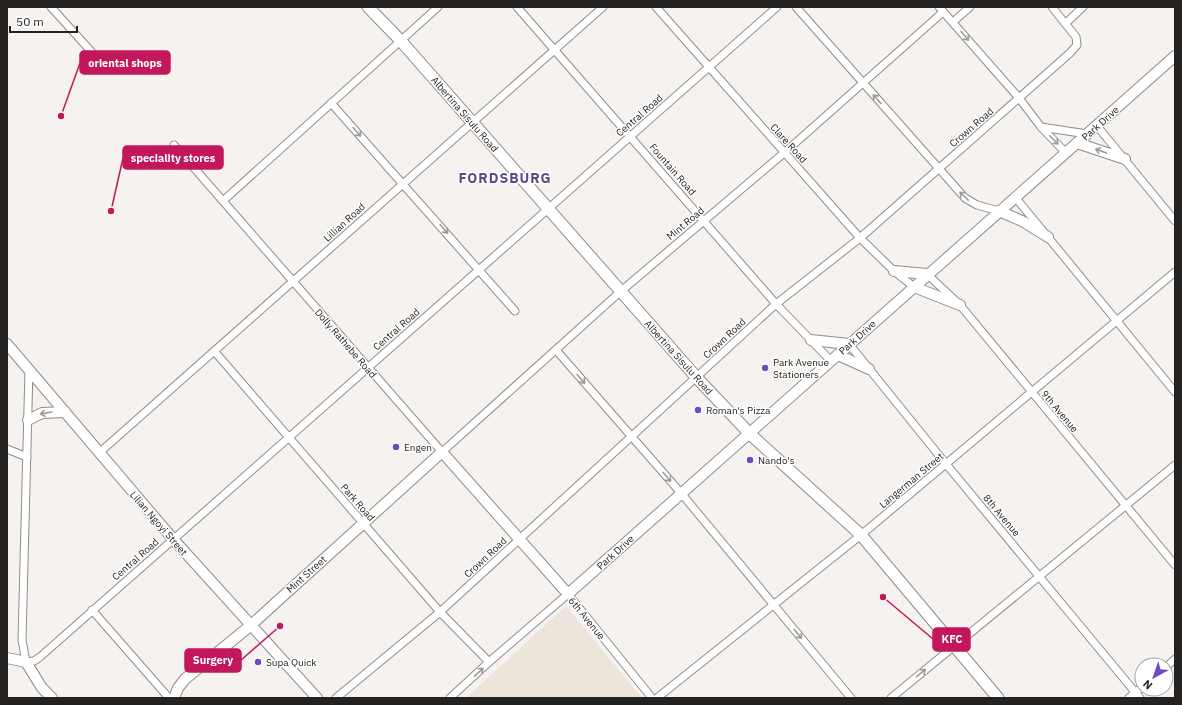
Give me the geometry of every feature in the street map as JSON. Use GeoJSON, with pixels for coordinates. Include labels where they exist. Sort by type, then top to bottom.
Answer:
{"type":"FeatureCollection","features":[{"type":"Feature","properties":{"kind":"main road","name":"Albertina Sisulu Road"},"geometry":{"type":"LineString","coordinates":[[368,7],[400,40],[697,378],[750,434],[861,535],[998,698]]}},
{"type":"Feature","properties":{"kind":"street"},"geometry":{"type":"LineString","coordinates":[[52,7],[97,58]]}},
{"type":"Feature","properties":{"kind":"street"},"geometry":{"type":"LineString","coordinates":[[224,200],[438,7]]}},
{"type":"Feature","properties":{"kind":"street","name":"Fountain Road"},"geometry":{"type":"LineString","coordinates":[[517,7],[776,304],[811,340],[835,358]]}},
{"type":"Feature","properties":{"kind":"street","name":"Lillian Road"},"geometry":{"type":"LineString","coordinates":[[99,453],[215,352],[403,183],[603,7]]}},
{"type":"Feature","properties":{"kind":"street","name":"Clare Road"},"geometry":{"type":"LineString","coordinates":[[656,7],[860,238],[894,271],[914,287]]}},
{"type":"Feature","properties":{"kind":"street","name":"Central Road"},"geometry":{"type":"LineString","coordinates":[[26,662],[34,661],[40,658],[172,539],[480,270],[548,208],[777,7]]}},
{"type":"Feature","properties":{"kind":"street"},"geometry":{"type":"LineString","coordinates":[[796,7],[939,169],[971,202],[981,207],[999,211],[1022,221],[1048,237]]}},
{"type":"Feature","properties":{"kind":"street"},"geometry":{"type":"LineString","coordinates":[[953,22],[970,7]]}},
{"type":"Feature","properties":{"kind":"street","name":"Crown Road"},"geometry":{"type":"LineString","coordinates":[[336,698],[440,612],[776,304],[860,238],[1076,47],[1076,37],[1052,7]]}},
{"type":"Feature","properties":{"kind":"street"},"geometry":{"type":"LineString","coordinates":[[1066,23],[1083,7]]}},
{"type":"Feature","properties":{"kind":"street"},"geometry":{"type":"LineString","coordinates":[[941,9],[1019,98],[1041,127],[1066,152]]}},
{"type":"Feature","properties":{"kind":"street","name":"Mint Road"},"geometry":{"type":"LineString","coordinates":[[442,452],[620,292],[784,153],[863,83],[941,9]]}},
{"type":"Feature","properties":{"kind":"street","name":"Park Drive"},"geometry":{"type":"LineString","coordinates":[[450,698],[681,493],[750,434],[927,274],[1175,56]]}},
{"type":"Feature","properties":{"kind":"street"},"geometry":{"type":"LineString","coordinates":[[331,103],[480,270],[515,312]]}},
{"type":"Feature","properties":{"kind":"street"},"geometry":{"type":"LineString","coordinates":[[1097,126],[1175,221]]}},
{"type":"Feature","properties":{"kind":"street"},"geometry":{"type":"LineString","coordinates":[[1041,127],[1087,134]]}},
{"type":"Feature","properties":{"kind":"street"},"geometry":{"type":"LineString","coordinates":[[1077,143],[1125,159]]}},
{"type":"Feature","properties":{"kind":"street","name":"Dolly Rathebe Road"},"geometry":{"type":"LineString","coordinates":[[174,145],[224,200],[293,282],[519,539]]}},
{"type":"Feature","properties":{"kind":"street"},"geometry":{"type":"LineString","coordinates":[[1015,197],[1116,322],[1175,392]]}},
{"type":"Feature","properties":{"kind":"street"},"geometry":{"type":"LineString","coordinates":[[894,271],[927,274]]}},
{"type":"Feature","properties":{"kind":"street","name":"Langerman Street"},"geometry":{"type":"LineString","coordinates":[[657,698],[861,535],[1032,394],[1175,272]]}},
{"type":"Feature","properties":{"kind":"street","name":"9th Avenue"},"geometry":{"type":"LineString","coordinates":[[927,274],[960,304],[1032,394],[1127,505],[1175,565]]}},
{"type":"Feature","properties":{"kind":"street"},"geometry":{"type":"LineString","coordinates":[[914,287],[960,304]]}},
{"type":"Feature","properties":{"kind":"street"},"geometry":{"type":"LineString","coordinates":[[811,340],[849,344]]}},
{"type":"Feature","properties":{"kind":"street","name":"Lilian Ngoyi Street"},"geometry":{"type":"LineString","coordinates":[[7,344],[172,539],[316,698]]}},
{"type":"Feature","properties":{"kind":"street","name":"8th Avenue"},"geometry":{"type":"LineString","coordinates":[[849,344],[946,464],[1134,690]]}},
{"type":"Feature","properties":{"kind":"street"},"geometry":{"type":"LineString","coordinates":[[556,350],[681,493],[774,603],[851,698]]}},
{"type":"Feature","properties":{"kind":"street","name":"Park Road"},"geometry":{"type":"LineString","coordinates":[[215,352],[440,612],[489,662]]}},
{"type":"Feature","properties":{"kind":"street"},"geometry":{"type":"LineString","coordinates":[[835,358],[869,369]]}},
{"type":"Feature","properties":{"kind":"street"},"geometry":{"type":"LineString","coordinates":[[29,369],[22,640],[26,662],[42,688],[52,698]]}},
{"type":"Feature","properties":{"kind":"street"},"geometry":{"type":"LineString","coordinates":[[28,420],[42,413],[65,412]]}},
{"type":"Feature","properties":{"kind":"street"},"geometry":{"type":"LineString","coordinates":[[7,449],[27,458]]}},
{"type":"Feature","properties":{"kind":"street","name":"Mint Street"},"geometry":{"type":"LineString","coordinates":[[174,698],[186,679],[250,626],[442,452]]}},
{"type":"Feature","properties":{"kind":"street"},"geometry":{"type":"LineString","coordinates":[[891,698],[1175,465]]}},
{"type":"Feature","properties":{"kind":"street","name":"6th Avenue"},"geometry":{"type":"LineString","coordinates":[[519,539],[568,594],[652,698]]}},
{"type":"Feature","properties":{"kind":"street"},"geometry":{"type":"LineString","coordinates":[[92,610],[169,698]]}},
{"type":"Feature","properties":{"kind":"street"},"geometry":{"type":"LineString","coordinates":[[7,658],[26,662]]}},
{"type":"Feature","properties":{"kind":"shaded area"},"geometry":{"type":"Polygon","coordinates":[[[566,606],[642,698],[466,698],[566,606]]]}},
{"type":"Feature","properties":{"kind":"place","name":"oriental shops"},"geometry":{"type":"Point","coordinates":[61,116]}},
{"type":"Feature","properties":{"kind":"place","name":"speciality stores"},"geometry":{"type":"Point","coordinates":[111,211]}},
{"type":"Feature","properties":{"kind":"place","name":"Park Avenue Stationers"},"geometry":{"type":"Point","coordinates":[765,368]}},
{"type":"Feature","properties":{"kind":"place","name":"Roman's Pizza"},"geometry":{"type":"Point","coordinates":[698,410]}},
{"type":"Feature","properties":{"kind":"place","name":"Engen"},"geometry":{"type":"Point","coordinates":[396,447]}},
{"type":"Feature","properties":{"kind":"place","name":"Nando's"},"geometry":{"type":"Point","coordinates":[750,460]}},
{"type":"Feature","properties":{"kind":"place","name":"KFC"},"geometry":{"type":"Point","coordinates":[883,597]}},
{"type":"Feature","properties":{"kind":"place","name":"Surgery"},"geometry":{"type":"Point","coordinates":[280,626]}},
{"type":"Feature","properties":{"kind":"place","name":"Supa Quick"},"geometry":{"type":"Point","coordinates":[258,662]}},
{"type":"Feature","properties":{"kind":"district","name":"FORDSBURG"},"geometry":{"type":"Point","coordinates":[505,178]}}]}
